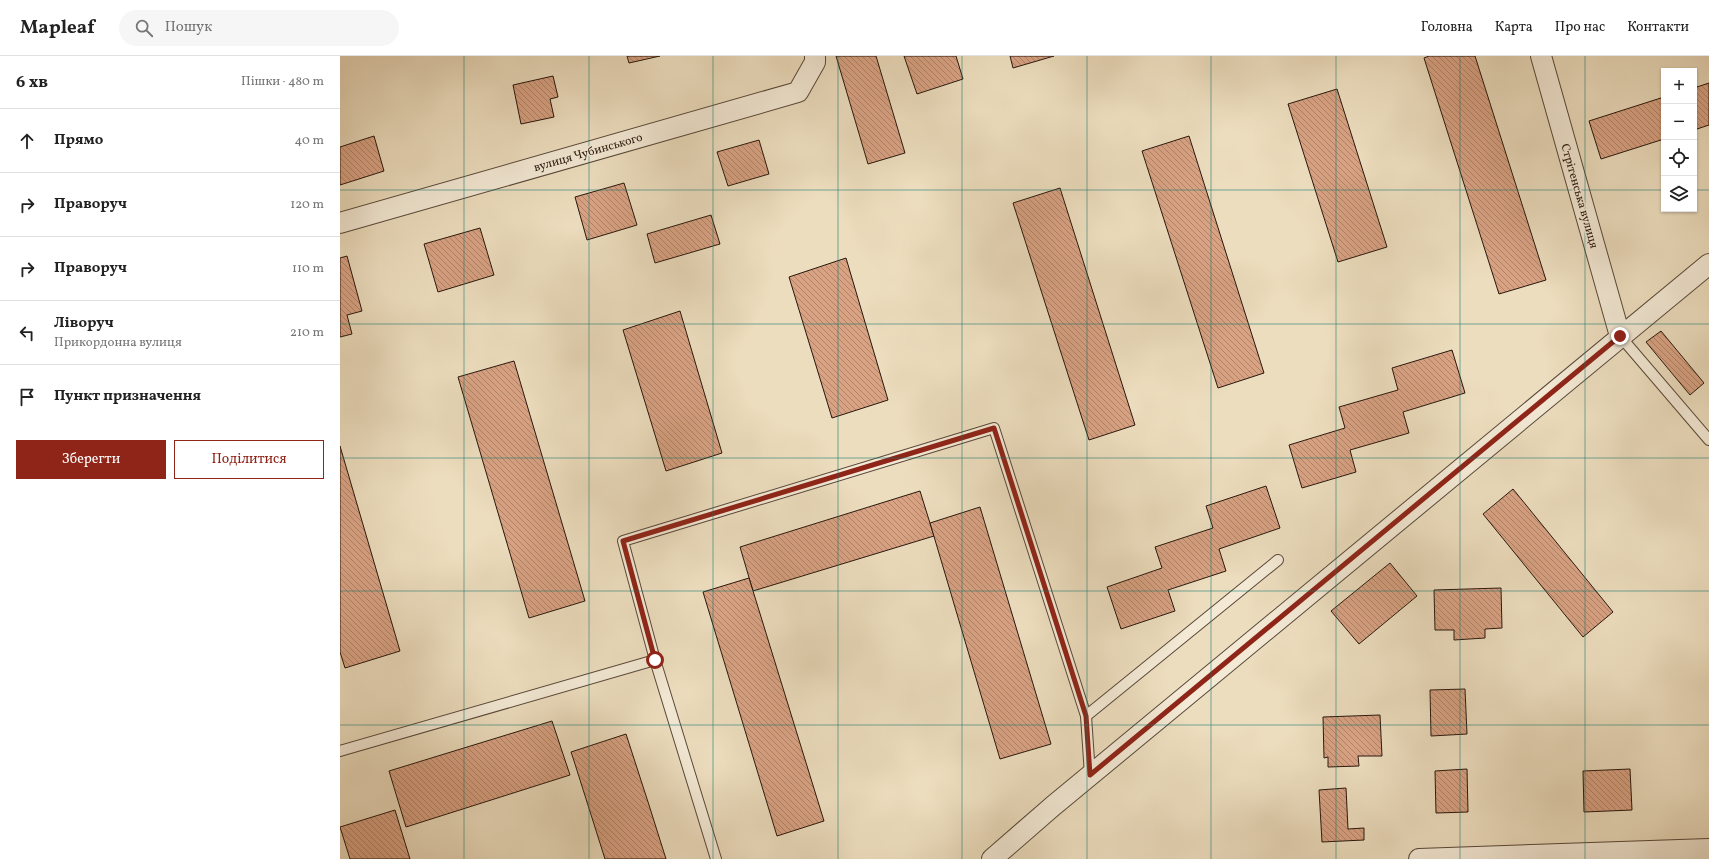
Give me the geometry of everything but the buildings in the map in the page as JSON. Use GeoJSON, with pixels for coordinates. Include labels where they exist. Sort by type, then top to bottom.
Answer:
{"type":"FeatureCollection","features":[{"type":"Feature","properties":{"kind":"street","name":"вулиця Чубинського"},"geometry":{"type":"LineString","coordinates":[[340,224],[798,92],[815,62],[815,56]]}},
{"type":"Feature","properties":{"kind":"street","name":"Стрітенська вулиця"},"geometry":{"type":"LineString","coordinates":[[1541,56],[1620,336]]}},
{"type":"Feature","properties":{"kind":"street"},"geometry":{"type":"LineString","coordinates":[[992,859],[1090,775],[1709,264]]}},
{"type":"Feature","properties":{"kind":"street"},"geometry":{"type":"LineString","coordinates":[[1419,859],[1709,849]]}},
{"type":"Feature","properties":{"kind":"lane"},"geometry":{"type":"LineString","coordinates":[[1620,336],[1709,440]]}},
{"type":"Feature","properties":{"kind":"lane"},"geometry":{"type":"LineString","coordinates":[[716,859],[655,660],[623,541],[994,428],[1086,716],[1090,775]]}},
{"type":"Feature","properties":{"kind":"lane"},"geometry":{"type":"LineString","coordinates":[[1086,716],[1278,560]]}},
{"type":"Feature","properties":{"kind":"lane"},"geometry":{"type":"LineString","coordinates":[[340,751],[655,660]]}},
{"type":"Feature","properties":{"kind":"route"},"geometry":{"type":"LineString","coordinates":[[655,660],[623,541],[994,428],[1086,716],[1090,775],[1620,336]]}}]}
